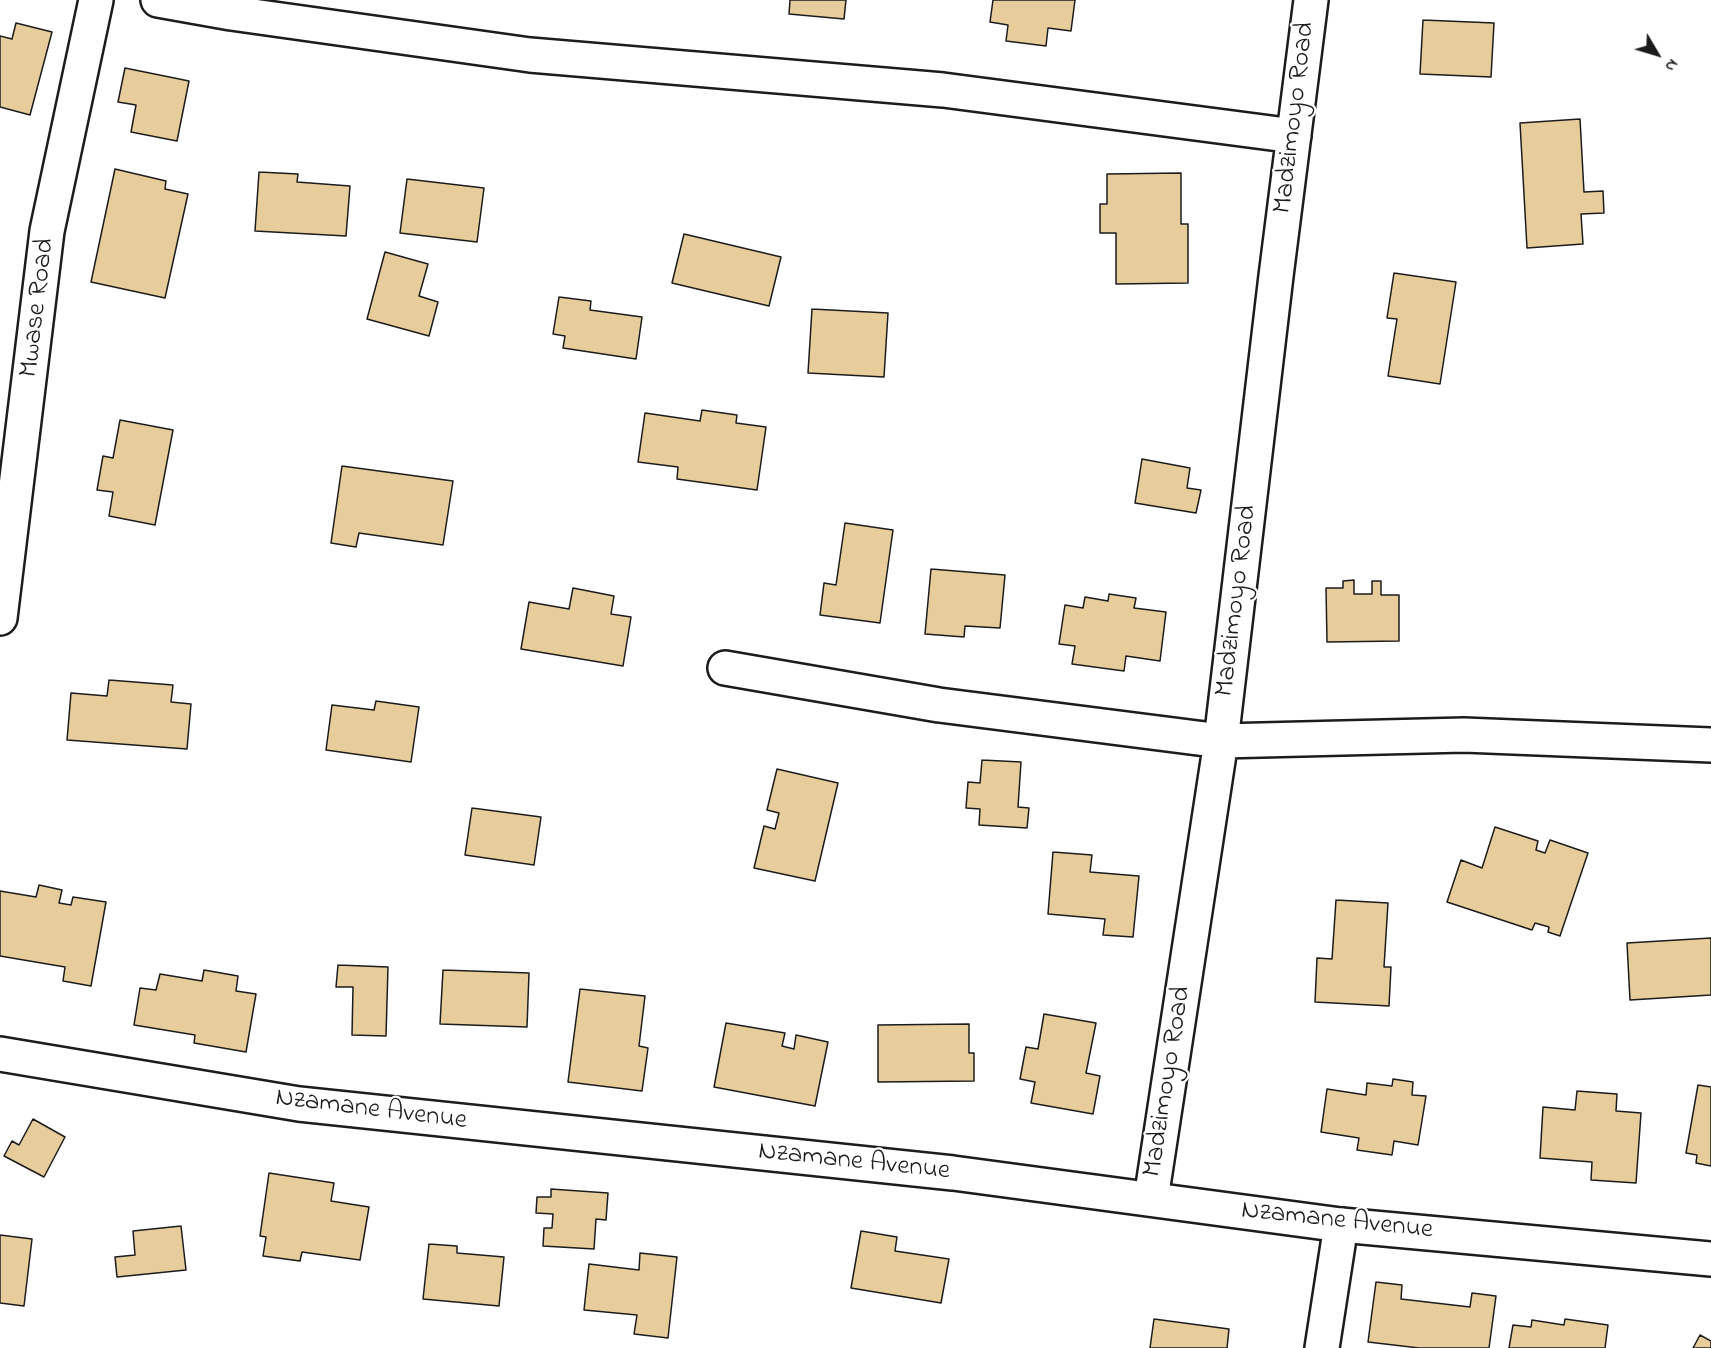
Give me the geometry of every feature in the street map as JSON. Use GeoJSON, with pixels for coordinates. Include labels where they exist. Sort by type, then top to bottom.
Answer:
{"type":"FeatureCollection","features":[{"type":"Feature","properties":{"kind":"street","name":"Mwase Road"},"geometry":{"type":"LineString","coordinates":[[0,618],[47,231],[96,0]]}},
{"type":"Feature","properties":{"kind":"street"},"geometry":{"type":"LineString","coordinates":[[158,0],[530,55],[943,90],[1294,136]]}},
{"type":"Feature","properties":{"kind":"street","name":"Madzimoyo Road"},"geometry":{"type":"LineString","coordinates":[[1151,1200],[1221,741],[1311,0]]}},
{"type":"Feature","properties":{"kind":"street"},"geometry":{"type":"LineString","coordinates":[[724,668],[939,705],[1221,741],[1464,735],[1711,745]]}},
{"type":"Feature","properties":{"kind":"street","name":"Nzamane Avenue"},"geometry":{"type":"LineString","coordinates":[[0,1054],[299,1104],[953,1173],[1341,1225],[1711,1259]]}},
{"type":"Feature","properties":{"kind":"street"},"geometry":{"type":"LineString","coordinates":[[1322,1348],[1341,1225]]}},
{"type":"Feature","properties":{"kind":"building"},"geometry":{"type":"Polygon","coordinates":[[[790,0],[846,0],[844,19],[789,14],[790,0]]]}},
{"type":"Feature","properties":{"kind":"building"},"geometry":{"type":"Polygon","coordinates":[[[993,0],[1075,0],[1071,31],[1048,28],[1046,46],[1006,41],[1008,25],[990,22],[993,0]]]}},
{"type":"Feature","properties":{"kind":"building"},"geometry":{"type":"Polygon","coordinates":[[[1423,20],[1494,23],[1491,77],[1420,74],[1423,20]]]}},
{"type":"Feature","properties":{"kind":"building"},"geometry":{"type":"Polygon","coordinates":[[[16,23],[52,32],[30,115],[0,107],[0,36],[12,39],[16,23]]]}},
{"type":"Feature","properties":{"kind":"building"},"geometry":{"type":"Polygon","coordinates":[[[125,68],[189,81],[177,141],[131,132],[136,105],[118,102],[125,68]]]}},
{"type":"Feature","properties":{"kind":"building"},"geometry":{"type":"Polygon","coordinates":[[[1580,119],[1584,192],[1603,191],[1604,213],[1581,214],[1583,244],[1527,248],[1520,123],[1580,119]]]}},
{"type":"Feature","properties":{"kind":"building"},"geometry":{"type":"Polygon","coordinates":[[[115,169],[166,181],[165,189],[188,194],[165,298],[91,282],[115,169]]]}},
{"type":"Feature","properties":{"kind":"building"},"geometry":{"type":"Polygon","coordinates":[[[259,172],[298,174],[297,182],[350,186],[346,236],[255,231],[259,172]]]}},
{"type":"Feature","properties":{"kind":"building"},"geometry":{"type":"Polygon","coordinates":[[[1181,173],[1181,224],[1188,224],[1188,283],[1116,284],[1116,233],[1100,233],[1100,204],[1107,204],[1107,174],[1181,173]]]}},
{"type":"Feature","properties":{"kind":"building"},"geometry":{"type":"Polygon","coordinates":[[[407,179],[484,188],[477,242],[400,233],[407,179]]]}},
{"type":"Feature","properties":{"kind":"building"},"geometry":{"type":"Polygon","coordinates":[[[684,234],[781,257],[769,306],[672,283],[684,234]]]}},
{"type":"Feature","properties":{"kind":"building"},"geometry":{"type":"Polygon","coordinates":[[[385,252],[428,264],[419,296],[438,302],[429,336],[367,319],[385,252]]]}},
{"type":"Feature","properties":{"kind":"building"},"geometry":{"type":"Polygon","coordinates":[[[1394,273],[1456,282],[1440,384],[1388,376],[1397,319],[1387,318],[1394,273]]]}},
{"type":"Feature","properties":{"kind":"building"},"geometry":{"type":"Polygon","coordinates":[[[559,297],[591,301],[590,310],[642,317],[636,359],[563,348],[565,336],[553,334],[559,297]]]}},
{"type":"Feature","properties":{"kind":"building"},"geometry":{"type":"Polygon","coordinates":[[[812,309],[888,313],[884,377],[808,373],[812,309]]]}},
{"type":"Feature","properties":{"kind":"building"},"geometry":{"type":"Polygon","coordinates":[[[702,410],[737,415],[736,423],[766,427],[757,490],[677,479],[678,467],[638,462],[645,413],[700,421],[702,410]]]}},
{"type":"Feature","properties":{"kind":"building"},"geometry":{"type":"Polygon","coordinates":[[[120,420],[173,430],[155,525],[109,516],[113,492],[97,490],[103,456],[113,458],[120,420]]]}},
{"type":"Feature","properties":{"kind":"building"},"geometry":{"type":"Polygon","coordinates":[[[1142,459],[1190,468],[1187,488],[1201,490],[1196,513],[1135,503],[1142,459]]]}},
{"type":"Feature","properties":{"kind":"building"},"geometry":{"type":"Polygon","coordinates":[[[342,466],[453,481],[443,545],[359,533],[356,547],[331,543],[342,466]]]}},
{"type":"Feature","properties":{"kind":"building"},"geometry":{"type":"Polygon","coordinates":[[[845,523],[893,530],[880,623],[820,615],[824,583],[836,585],[845,523]]]}},
{"type":"Feature","properties":{"kind":"building"},"geometry":{"type":"Polygon","coordinates":[[[931,569],[1005,575],[1000,628],[965,626],[964,637],[925,634],[931,569]]]}},
{"type":"Feature","properties":{"kind":"building"},"geometry":{"type":"Polygon","coordinates":[[[1354,580],[1354,594],[1372,594],[1372,581],[1381,581],[1381,595],[1399,595],[1399,641],[1327,642],[1326,588],[1343,588],[1343,581],[1354,580]]]}},
{"type":"Feature","properties":{"kind":"building"},"geometry":{"type":"Polygon","coordinates":[[[573,588],[614,596],[611,614],[631,617],[623,666],[521,649],[529,602],[569,609],[573,588]]]}},
{"type":"Feature","properties":{"kind":"building"},"geometry":{"type":"Polygon","coordinates":[[[1109,594],[1136,598],[1134,608],[1166,612],[1160,661],[1126,656],[1124,671],[1072,664],[1075,646],[1059,644],[1065,605],[1083,608],[1085,597],[1108,601],[1109,594]]]}},
{"type":"Feature","properties":{"kind":"building"},"geometry":{"type":"Polygon","coordinates":[[[109,680],[173,685],[171,702],[191,704],[187,749],[67,740],[71,693],[107,696],[109,680]]]}},
{"type":"Feature","properties":{"kind":"building"},"geometry":{"type":"Polygon","coordinates":[[[376,701],[419,707],[411,762],[326,750],[332,705],[374,710],[376,701]]]}},
{"type":"Feature","properties":{"kind":"building"},"geometry":{"type":"Polygon","coordinates":[[[982,760],[1021,762],[1018,807],[1029,808],[1027,828],[979,825],[980,809],[966,808],[968,782],[980,783],[982,760]]]}},
{"type":"Feature","properties":{"kind":"building"},"geometry":{"type":"Polygon","coordinates":[[[777,769],[838,783],[815,881],[754,868],[764,826],[775,829],[779,813],[767,810],[777,769]]]}},
{"type":"Feature","properties":{"kind":"building"},"geometry":{"type":"Polygon","coordinates":[[[472,808],[541,817],[534,865],[465,855],[472,808]]]}},
{"type":"Feature","properties":{"kind":"building"},"geometry":{"type":"Polygon","coordinates":[[[1495,827],[1538,841],[1536,850],[1545,853],[1550,840],[1588,853],[1560,936],[1548,932],[1549,927],[1535,923],[1532,930],[1447,902],[1461,860],[1482,868],[1495,827]]]}},
{"type":"Feature","properties":{"kind":"building"},"geometry":{"type":"Polygon","coordinates":[[[1053,852],[1092,855],[1090,872],[1139,876],[1133,937],[1103,935],[1105,919],[1048,914],[1053,852]]]}},
{"type":"Feature","properties":{"kind":"building"},"geometry":{"type":"Polygon","coordinates":[[[39,885],[62,890],[59,903],[71,905],[73,897],[106,902],[91,986],[63,981],[65,967],[0,956],[0,891],[36,897],[39,885]]]}},
{"type":"Feature","properties":{"kind":"building"},"geometry":{"type":"Polygon","coordinates":[[[1336,900],[1388,903],[1384,967],[1391,967],[1389,1006],[1315,1002],[1317,958],[1332,959],[1336,900]]]}},
{"type":"Feature","properties":{"kind":"building"},"geometry":{"type":"Polygon","coordinates":[[[1711,938],[1711,995],[1630,1000],[1627,943],[1711,938]]]}},
{"type":"Feature","properties":{"kind":"building"},"geometry":{"type":"Polygon","coordinates":[[[338,965],[388,967],[386,1036],[352,1035],[353,987],[336,987],[338,965]]]}},
{"type":"Feature","properties":{"kind":"building"},"geometry":{"type":"Polygon","coordinates":[[[204,970],[238,976],[236,991],[256,994],[246,1052],[194,1043],[195,1035],[134,1025],[140,988],[156,990],[160,974],[202,981],[204,970]]]}},
{"type":"Feature","properties":{"kind":"building"},"geometry":{"type":"Polygon","coordinates":[[[443,970],[529,973],[527,1027],[440,1024],[443,970]]]}},
{"type":"Feature","properties":{"kind":"building"},"geometry":{"type":"Polygon","coordinates":[[[580,989],[645,996],[639,1046],[648,1048],[642,1091],[568,1082],[580,989]]]}},
{"type":"Feature","properties":{"kind":"building"},"geometry":{"type":"Polygon","coordinates":[[[1044,1014],[1096,1023],[1086,1073],[1100,1076],[1093,1114],[1031,1103],[1035,1082],[1020,1079],[1026,1047],[1038,1049],[1044,1014]]]}},
{"type":"Feature","properties":{"kind":"building"},"geometry":{"type":"Polygon","coordinates":[[[726,1023],[785,1033],[782,1046],[794,1049],[796,1035],[828,1042],[815,1106],[714,1087],[726,1023]]]}},
{"type":"Feature","properties":{"kind":"building"},"geometry":{"type":"Polygon","coordinates":[[[969,1024],[969,1053],[974,1053],[974,1081],[878,1082],[878,1025],[969,1024]]]}},
{"type":"Feature","properties":{"kind":"building"},"geometry":{"type":"Polygon","coordinates":[[[1393,1079],[1413,1082],[1412,1095],[1426,1096],[1418,1145],[1394,1141],[1392,1155],[1357,1150],[1359,1138],[1321,1132],[1327,1089],[1366,1095],[1367,1083],[1392,1086],[1393,1079]]]}},
{"type":"Feature","properties":{"kind":"building"},"geometry":{"type":"Polygon","coordinates":[[[1698,1085],[1711,1087],[1711,1166],[1696,1163],[1697,1155],[1686,1153],[1698,1085]]]}},
{"type":"Feature","properties":{"kind":"building"},"geometry":{"type":"Polygon","coordinates":[[[1577,1091],[1617,1094],[1616,1111],[1641,1113],[1636,1183],[1591,1180],[1592,1162],[1540,1158],[1543,1107],[1575,1110],[1577,1091]]]}},
{"type":"Feature","properties":{"kind":"building"},"geometry":{"type":"Polygon","coordinates":[[[33,1119],[65,1137],[44,1177],[4,1156],[12,1141],[19,1145],[33,1119]]]}},
{"type":"Feature","properties":{"kind":"building"},"geometry":{"type":"Polygon","coordinates":[[[269,1173],[334,1183],[331,1201],[369,1207],[360,1260],[302,1252],[300,1261],[263,1256],[266,1237],[260,1236],[269,1173]]]}},
{"type":"Feature","properties":{"kind":"building"},"geometry":{"type":"Polygon","coordinates":[[[551,1189],[608,1193],[606,1220],[596,1219],[594,1249],[543,1246],[544,1228],[552,1228],[553,1214],[536,1213],[537,1197],[551,1197],[551,1189]]]}},
{"type":"Feature","properties":{"kind":"building"},"geometry":{"type":"Polygon","coordinates":[[[181,1226],[186,1270],[117,1277],[115,1257],[135,1255],[133,1231],[181,1226]]]}},
{"type":"Feature","properties":{"kind":"building"},"geometry":{"type":"Polygon","coordinates":[[[861,1231],[897,1237],[895,1251],[949,1259],[941,1303],[851,1288],[861,1231]]]}},
{"type":"Feature","properties":{"kind":"building"},"geometry":{"type":"Polygon","coordinates":[[[0,1235],[32,1239],[24,1306],[0,1303],[0,1235]]]}},
{"type":"Feature","properties":{"kind":"building"},"geometry":{"type":"Polygon","coordinates":[[[429,1244],[457,1246],[457,1253],[504,1257],[499,1306],[423,1299],[429,1244]]]}},
{"type":"Feature","properties":{"kind":"building"},"geometry":{"type":"Polygon","coordinates":[[[640,1253],[677,1257],[668,1338],[634,1334],[637,1315],[584,1310],[589,1264],[639,1270],[640,1253]]]}},
{"type":"Feature","properties":{"kind":"building"},"geometry":{"type":"Polygon","coordinates":[[[1376,1282],[1402,1285],[1401,1299],[1470,1307],[1472,1293],[1496,1296],[1489,1348],[1419,1348],[1368,1342],[1376,1282]]]}},
{"type":"Feature","properties":{"kind":"building"},"geometry":{"type":"Polygon","coordinates":[[[1154,1319],[1229,1329],[1227,1348],[1150,1348],[1154,1319]]]}},
{"type":"Feature","properties":{"kind":"building"},"geometry":{"type":"Polygon","coordinates":[[[1565,1319],[1608,1325],[1605,1348],[1509,1348],[1513,1325],[1531,1327],[1532,1320],[1564,1325],[1565,1319]]]}},
{"type":"Feature","properties":{"kind":"building"},"geometry":{"type":"Polygon","coordinates":[[[1700,1335],[1711,1341],[1711,1348],[1693,1348],[1700,1335]]]}}]}
